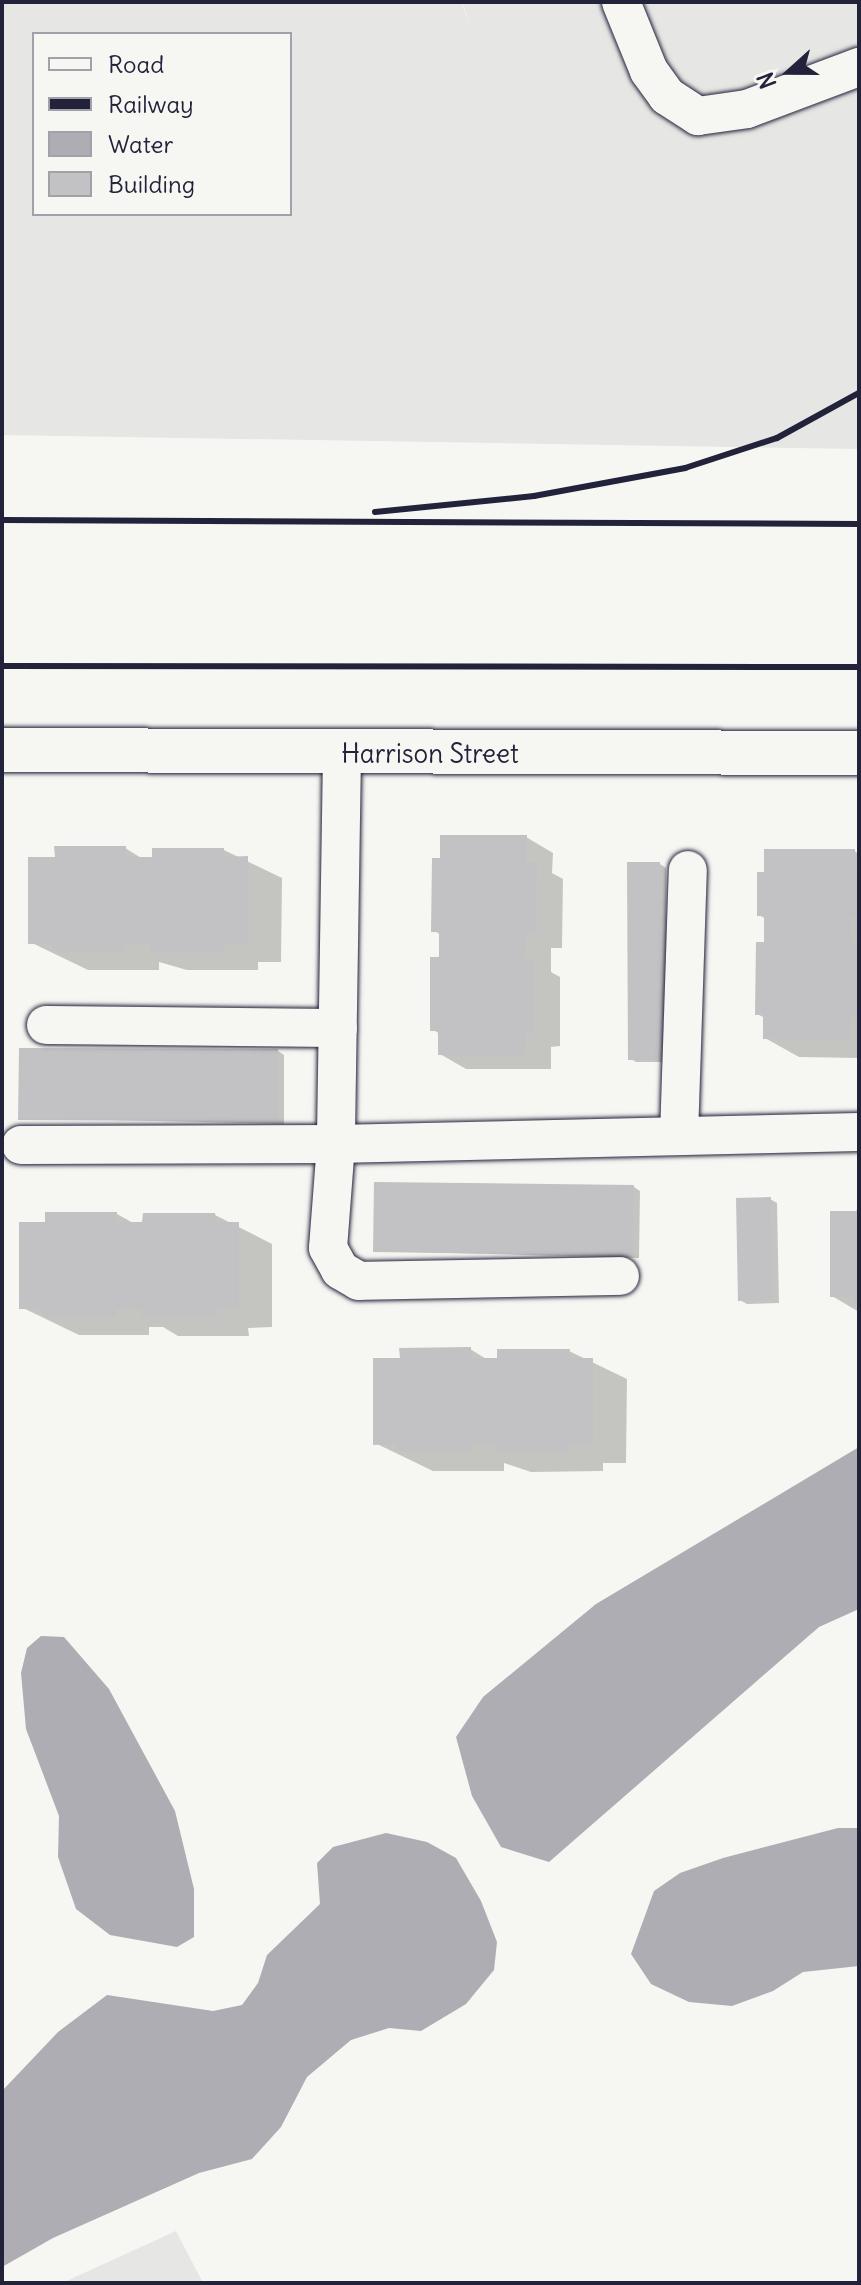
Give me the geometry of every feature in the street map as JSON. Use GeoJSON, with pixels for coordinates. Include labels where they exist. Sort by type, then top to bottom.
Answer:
{"type":"FeatureCollection","features":[{"type":"Feature","properties":{"kind":"main road","name":"Harrison Street"},"geometry":{"type":"LineString","coordinates":[[2,750],[342,754],[859,753]]}},
{"type":"Feature","properties":{"kind":"lane"},"geometry":{"type":"LineString","coordinates":[[621,2],[649,71],[667,96],[698,116],[747,109],[859,67]]}},
{"type":"Feature","properties":{"kind":"lane"},"geometry":{"type":"LineString","coordinates":[[342,754],[336,1144],[328,1248],[340,1270],[359,1281],[620,1276]]}},
{"type":"Feature","properties":{"kind":"lane"},"geometry":{"type":"LineString","coordinates":[[679,1136],[688,870]]}},
{"type":"Feature","properties":{"kind":"lane"},"geometry":{"type":"LineString","coordinates":[[46,1025],[338,1028]]}},
{"type":"Feature","properties":{"kind":"lane"},"geometry":{"type":"LineString","coordinates":[[21,1145],[336,1144],[859,1132]]}},
{"type":"Feature","properties":{"kind":"shaded area"},"geometry":{"type":"Polygon","coordinates":[[[2,2],[461,2],[471,27],[462,2],[859,2],[859,449],[2,435],[2,2]]]}},
{"type":"Feature","properties":{"kind":"shaded area"},"geometry":{"type":"Polygon","coordinates":[[[176,2231],[203,2283],[62,2283],[176,2231]]]}},
{"type":"Feature","properties":{"kind":"water"},"geometry":{"type":"Polygon","coordinates":[[[859,1447],[859,1609],[819,1627],[549,1862],[501,1847],[472,1796],[456,1737],[483,1697],[596,1604],[859,1447]]]}},
{"type":"Feature","properties":{"kind":"water"},"geometry":{"type":"Polygon","coordinates":[[[41,1636],[64,1637],[109,1689],[175,1811],[194,1889],[194,1937],[177,1947],[110,1935],[76,1909],[58,1857],[59,1816],[26,1729],[21,1673],[27,1648],[41,1636]]]}},
{"type":"Feature","properties":{"kind":"water"},"geometry":{"type":"Polygon","coordinates":[[[838,1828],[859,1828],[859,1966],[803,1972],[773,1991],[732,2006],[689,2002],[651,1984],[631,1954],[654,1891],[680,1873],[723,1858],[838,1828]]]}},
{"type":"Feature","properties":{"kind":"water"},"geometry":{"type":"Polygon","coordinates":[[[386,1833],[427,1842],[456,1858],[481,1901],[497,1942],[494,1970],[466,2004],[421,2031],[389,2028],[351,2040],[307,2077],[281,2127],[252,2159],[199,2173],[53,2238],[2,2267],[2,2091],[58,2032],[107,1995],[213,2011],[242,2005],[258,1983],[267,1955],[320,1904],[317,1863],[333,1847],[386,1833]]]}},
{"type":"Feature","properties":{"kind":"building"},"geometry":{"type":"Polygon","coordinates":[[[440,835],[527,835],[526,862],[537,862],[536,933],[525,934],[525,959],[534,959],[534,1032],[525,1032],[525,1055],[438,1055],[438,1031],[430,1031],[430,957],[439,957],[439,932],[431,932],[432,858],[440,858],[440,835]]]}},
{"type":"Feature","properties":{"kind":"building"},"geometry":{"type":"Polygon","coordinates":[[[54,846],[126,846],[126,857],[152,857],[152,848],[224,848],[224,857],[248,856],[248,944],[224,943],[224,952],[150,952],[151,943],[125,943],[125,951],[52,951],[52,943],[28,944],[28,857],[55,857],[54,846]]]}},
{"type":"Feature","properties":{"kind":"building"},"geometry":{"type":"Polygon","coordinates":[[[764,849],[855,849],[859,918],[851,918],[851,943],[859,943],[859,1017],[850,1016],[850,1039],[763,1039],[763,1015],[755,1015],[756,942],[764,942],[764,916],[757,916],[757,872],[764,872],[764,849]]]}},
{"type":"Feature","properties":{"kind":"building"},"geometry":{"type":"Polygon","coordinates":[[[627,862],[660,862],[661,1060],[628,1060],[627,862]]]}},
{"type":"Feature","properties":{"kind":"building"},"geometry":{"type":"Polygon","coordinates":[[[19,1048],[278,1049],[278,1121],[18,1120],[19,1048]]]}},
{"type":"Feature","properties":{"kind":"building"},"geometry":{"type":"Polygon","coordinates":[[[374,1182],[634,1185],[633,1256],[373,1252],[374,1182]]]}},
{"type":"Feature","properties":{"kind":"building"},"geometry":{"type":"Polygon","coordinates":[[[771,1197],[772,1300],[738,1301],[736,1198],[771,1197]]]}},
{"type":"Feature","properties":{"kind":"building"},"geometry":{"type":"Polygon","coordinates":[[[830,1211],[859,1211],[859,1305],[854,1305],[854,1297],[830,1297],[830,1211]]]}},
{"type":"Feature","properties":{"kind":"building"},"geometry":{"type":"Polygon","coordinates":[[[45,1212],[117,1212],[117,1222],[142,1222],[143,1213],[215,1213],[216,1222],[239,1222],[239,1309],[215,1309],[215,1317],[142,1317],[141,1309],[116,1309],[116,1317],[43,1317],[43,1309],[19,1309],[19,1222],[45,1222],[45,1212]]]}},
{"type":"Feature","properties":{"kind":"building"},"geometry":{"type":"Polygon","coordinates":[[[471,1347],[471,1358],[497,1358],[497,1349],[570,1349],[569,1358],[593,1358],[593,1445],[569,1444],[569,1453],[495,1453],[496,1444],[470,1444],[470,1452],[397,1452],[397,1444],[373,1445],[373,1358],[400,1358],[399,1348],[471,1347]]]}},
{"type":"Feature","properties":{"kind":"railway"},"geometry":{"type":"LineString","coordinates":[[375,512],[534,496],[685,468],[777,438],[859,393]]}},
{"type":"Feature","properties":{"kind":"railway"},"geometry":{"type":"LineString","coordinates":[[2,520],[859,524]]}},
{"type":"Feature","properties":{"kind":"railway"},"geometry":{"type":"LineString","coordinates":[[2,666],[859,667]]}}]}
